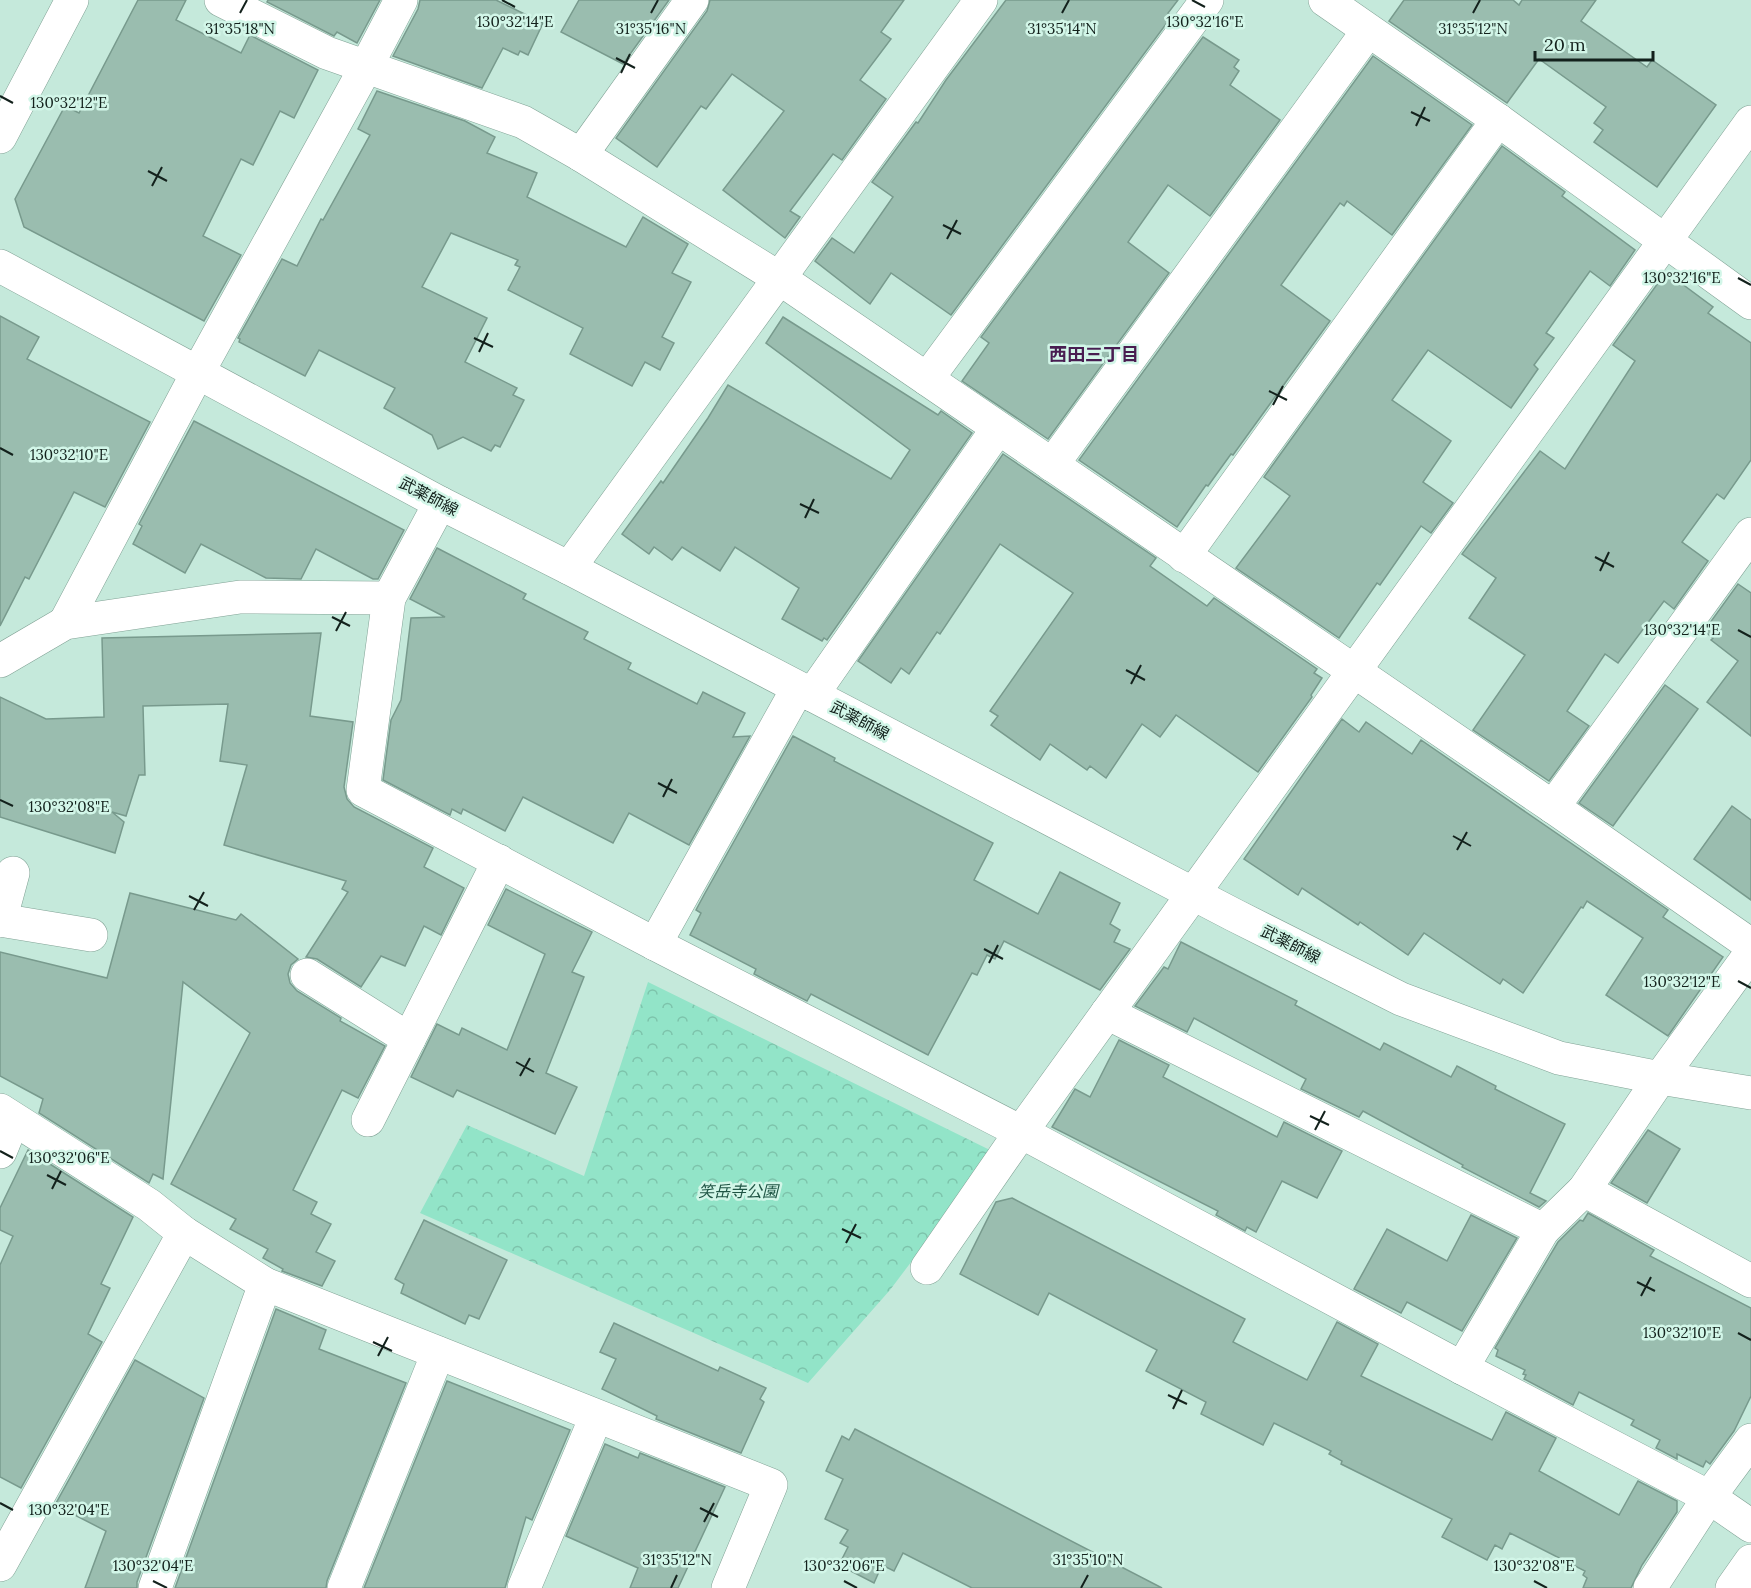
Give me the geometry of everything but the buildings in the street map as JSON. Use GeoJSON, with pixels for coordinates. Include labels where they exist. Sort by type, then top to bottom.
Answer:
{"type":"FeatureCollection","features":[{"type":"Feature","properties":{"kind":"street"},"geometry":{"type":"LineString","coordinates":[[0,137],[72,0]]}},
{"type":"Feature","properties":{"kind":"street"},"geometry":{"type":"LineString","coordinates":[[221,0],[327,53],[523,122],[581,155],[779,278],[1751,945]]}},
{"type":"Feature","properties":{"kind":"street"},"geometry":{"type":"LineString","coordinates":[[65,623],[198,372],[401,0]]}},
{"type":"Feature","properties":{"kind":"street"},"geometry":{"type":"LineString","coordinates":[[581,155],[692,0]]}},
{"type":"Feature","properties":{"kind":"street"},"geometry":{"type":"LineString","coordinates":[[569,568],[981,0]]}},
{"type":"Feature","properties":{"kind":"street"},"geometry":{"type":"LineString","coordinates":[[927,379],[1207,0]]}},
{"type":"Feature","properties":{"kind":"street"},"geometry":{"type":"LineString","coordinates":[[1324,0],[1498,120],[1751,303]]}},
{"type":"Feature","properties":{"kind":"street"},"geometry":{"type":"LineString","coordinates":[[1052,465],[1368,31]]}},
{"type":"Feature","properties":{"kind":"street"},"geometry":{"type":"LineString","coordinates":[[1184,556],[1498,120]]}},
{"type":"Feature","properties":{"kind":"street"},"geometry":{"type":"LineString","coordinates":[[927,1268],[1107,1012],[1751,122]]}},
{"type":"Feature","properties":{"kind":"street","name":"武薬師線"},"geometry":{"type":"LineString","coordinates":[[0,266],[440,503],[1401,999],[1559,1058],[1751,1093]]}},
{"type":"Feature","properties":{"kind":"street"},"geometry":{"type":"LineString","coordinates":[[655,944],[805,692],[998,428]]}},
{"type":"Feature","properties":{"kind":"street"},"geometry":{"type":"LineString","coordinates":[[440,503],[389,598],[363,790],[655,944],[1021,1132],[1728,1510]]}},
{"type":"Feature","properties":{"kind":"street"},"geometry":{"type":"LineString","coordinates":[[1553,807],[1751,534]]}},
{"type":"Feature","properties":{"kind":"street"},"geometry":{"type":"LineString","coordinates":[[0,661],[65,623],[240,597],[389,598]]}},
{"type":"Feature","properties":{"kind":"street"},"geometry":{"type":"LineString","coordinates":[[368,1120],[499,861]]}},
{"type":"Feature","properties":{"kind":"street"},"geometry":{"type":"LineString","coordinates":[[13,873],[0,921],[91,935]]}},
{"type":"Feature","properties":{"kind":"street"},"geometry":{"type":"LineString","coordinates":[[1462,1368],[1543,1230],[1584,1190],[1660,1078],[1751,953]]}},
{"type":"Feature","properties":{"kind":"street"},"geometry":{"type":"LineString","coordinates":[[307,975],[409,1039]]}},
{"type":"Feature","properties":{"kind":"street"},"geometry":{"type":"LineString","coordinates":[[1107,1012],[1543,1230]]}},
{"type":"Feature","properties":{"kind":"street"},"geometry":{"type":"LineString","coordinates":[[0,1152],[7,1115],[148,1205],[184,1233],[265,1284],[771,1485],[728,1588]]}},
{"type":"Feature","properties":{"kind":"street"},"geometry":{"type":"LineString","coordinates":[[1584,1190],[1751,1281]]}},
{"type":"Feature","properties":{"kind":"street"},"geometry":{"type":"LineString","coordinates":[[0,1565],[184,1233]]}},
{"type":"Feature","properties":{"kind":"street"},"geometry":{"type":"LineString","coordinates":[[155,1588],[265,1284]]}},
{"type":"Feature","properties":{"kind":"street"},"geometry":{"type":"LineString","coordinates":[[344,1588],[438,1353]]}},
{"type":"Feature","properties":{"kind":"street"},"geometry":{"type":"LineString","coordinates":[[524,1588],[596,1417]]}},
{"type":"Feature","properties":{"kind":"street"},"geometry":{"type":"LineString","coordinates":[[1650,1588],[1728,1510],[1751,1440]]}},
{"type":"Feature","properties":{"kind":"street"},"geometry":{"type":"LineString","coordinates":[[1732,1588],[1751,1561]]}},
{"type":"Feature","properties":{"kind":"green space","name":"笑岳寺公園"},"geometry":{"type":"Polygon","coordinates":[[[648,982],[994,1152],[890,1290],[808,1383],[420,1213],[467,1125],[584,1176],[648,982]]]}},
{"type":"Feature","properties":{"kind":"district","name":"西田三丁目"},"geometry":{"type":"Point","coordinates":[1094,354]}}]}
